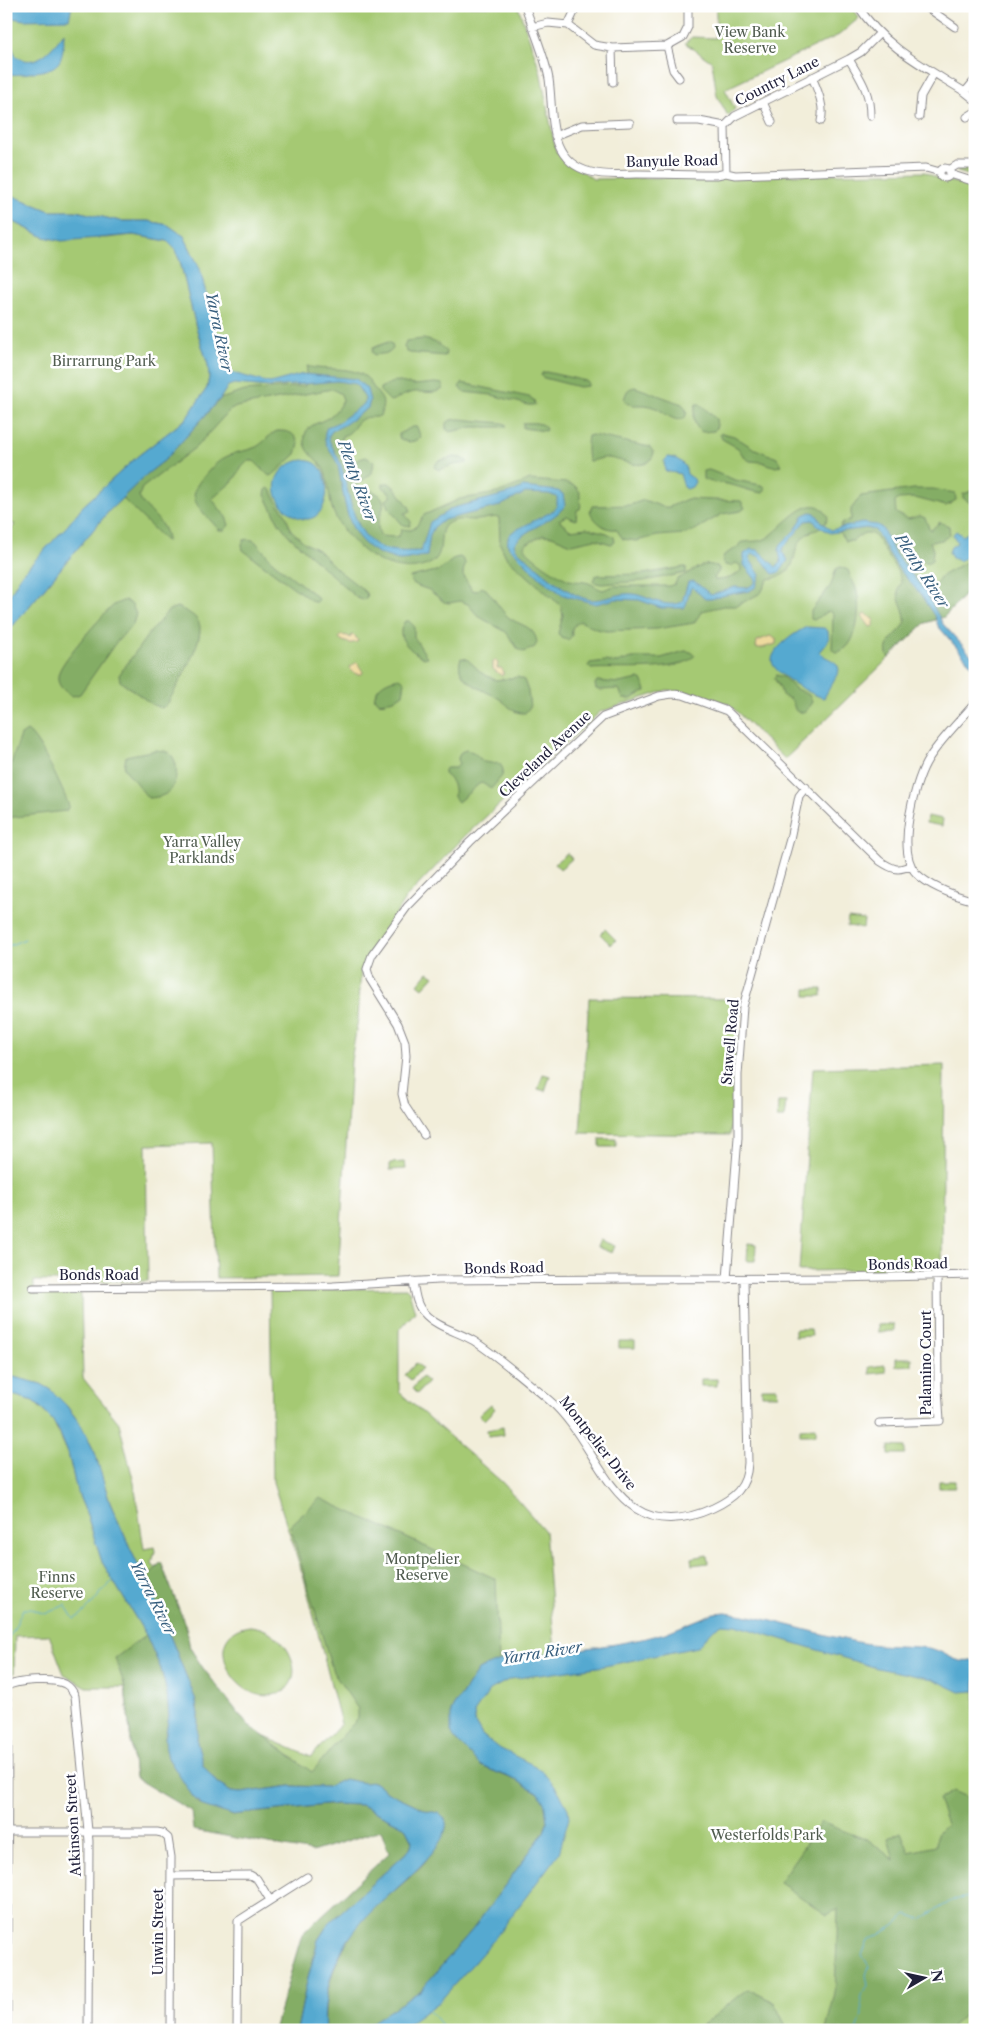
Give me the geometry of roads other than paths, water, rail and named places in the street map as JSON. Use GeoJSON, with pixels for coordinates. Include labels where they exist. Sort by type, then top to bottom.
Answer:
{"type":"FeatureCollection","features":[{"type":"Feature","properties":{"kind":"street","name":"Banyule Road"},"geometry":{"type":"LineString","coordinates":[[525,6],[549,78],[555,136],[559,147],[564,155],[573,163],[590,172],[603,174],[708,175],[726,173],[735,175],[926,168],[940,172],[944,168],[950,172],[957,166],[975,165]]}},
{"type":"Feature","properties":{"kind":"street"},"geometry":{"type":"LineString","coordinates":[[568,25],[577,6]]}},
{"type":"Feature","properties":{"kind":"street"},"geometry":{"type":"LineString","coordinates":[[532,27],[552,23],[568,25],[594,45],[612,48],[667,46],[683,37],[688,28],[688,6]]}},
{"type":"Feature","properties":{"kind":"street"},"geometry":{"type":"LineString","coordinates":[[858,6],[879,34],[902,53],[966,92],[975,100]]}},
{"type":"Feature","properties":{"kind":"street"},"geometry":{"type":"LineString","coordinates":[[925,6],[955,27]]}},
{"type":"Feature","properties":{"kind":"street","name":"Country Lane"},"geometry":{"type":"LineString","coordinates":[[725,126],[735,116],[861,52],[879,34]]}},
{"type":"Feature","properties":{"kind":"street"},"geometry":{"type":"LineString","coordinates":[[667,46],[673,70],[679,78]]}},
{"type":"Feature","properties":{"kind":"street"},"geometry":{"type":"LineString","coordinates":[[612,48],[613,82]]}},
{"type":"Feature","properties":{"kind":"street"},"geometry":{"type":"LineString","coordinates":[[849,59],[863,83],[870,100],[870,116]]}},
{"type":"Feature","properties":{"kind":"street"},"geometry":{"type":"LineString","coordinates":[[919,117],[921,96],[934,73]]}},
{"type":"Feature","properties":{"kind":"street"},"geometry":{"type":"LineString","coordinates":[[812,77],[823,114],[821,122]]}},
{"type":"Feature","properties":{"kind":"street"},"geometry":{"type":"LineString","coordinates":[[966,92],[975,80]]}},
{"type":"Feature","properties":{"kind":"street"},"geometry":{"type":"LineString","coordinates":[[763,102],[772,122]]}},
{"type":"Feature","properties":{"kind":"street"},"geometry":{"type":"LineString","coordinates":[[967,117],[975,112]]}},
{"type":"Feature","properties":{"kind":"street"},"geometry":{"type":"LineString","coordinates":[[677,121],[699,121],[725,126],[726,173]]}},
{"type":"Feature","properties":{"kind":"street"},"geometry":{"type":"LineString","coordinates":[[555,136],[582,125],[630,123]]}},
{"type":"Feature","properties":{"kind":"street"},"geometry":{"type":"LineString","coordinates":[[950,172],[975,182]]}},
{"type":"Feature","properties":{"kind":"street","name":"Cleveland Avenue"},"geometry":{"type":"LineString","coordinates":[[424,1135],[405,1106],[402,1094],[406,1056],[405,1042],[398,1024],[370,979],[367,968],[372,955],[407,906],[470,842],[603,717],[659,696],[672,694],[683,695],[728,711],[880,861],[890,868],[897,870],[911,865]]}},
{"type":"Feature","properties":{"kind":"street"},"geometry":{"type":"LineString","coordinates":[[975,703],[928,760],[919,776],[910,818],[908,852],[911,865],[926,881],[975,901]]}},
{"type":"Feature","properties":{"kind":"street","name":"Stawell Road"},"geometry":{"type":"LineString","coordinates":[[727,1279],[738,1137],[738,1075],[743,1007],[790,839],[799,796],[806,787]]}},
{"type":"Feature","properties":{"kind":"street","name":"Bonds Road"},"geometry":{"type":"LineString","coordinates":[[33,1288],[333,1286],[583,1278],[727,1279],[975,1275]]}},
{"type":"Feature","properties":{"kind":"street","name":"Palamino Court"},"geometry":{"type":"LineString","coordinates":[[879,1423],[940,1421],[937,1276]]}},
{"type":"Feature","properties":{"kind":"street","name":"Montpelier Drive"},"geometry":{"type":"LineString","coordinates":[[413,1282],[417,1302],[424,1313],[433,1320],[475,1342],[557,1408],[619,1495],[644,1512],[677,1518],[700,1513],[727,1501],[740,1490],[746,1478],[748,1449],[744,1278]]}},
{"type":"Feature","properties":{"kind":"street","name":"Atkinson Street"},"geometry":{"type":"LineString","coordinates":[[6,1687],[17,1682],[55,1682],[66,1684],[73,1692],[76,1703],[88,1832],[88,2030]]}},
{"type":"Feature","properties":{"kind":"street"},"geometry":{"type":"LineString","coordinates":[[6,1692],[7,2030]]}},
{"type":"Feature","properties":{"kind":"street"},"geometry":{"type":"LineString","coordinates":[[7,1831],[88,1832]]}},
{"type":"Feature","properties":{"kind":"street","name":"Unwin Street"},"geometry":{"type":"LineString","coordinates":[[88,1832],[157,1832],[165,1835],[170,1846],[170,2030]]}},
{"type":"Feature","properties":{"kind":"street"},"geometry":{"type":"LineString","coordinates":[[171,1876],[250,1874],[257,1879],[270,1900]]}},
{"type":"Feature","properties":{"kind":"street"},"geometry":{"type":"LineString","coordinates":[[237,2030],[237,1926],[242,1917],[307,1877]]}},
{"type":"Feature","properties":{"kind":"water"},"geometry":{"type":"Polygon","coordinates":[[[6,6],[72,6],[69,19],[24,20],[6,17],[6,6]]]}},
{"type":"Feature","properties":{"kind":"water"},"geometry":{"type":"Polygon","coordinates":[[[64,33],[63,52],[54,67],[20,74],[6,73],[6,34],[16,56],[23,60],[30,60],[37,59],[49,51],[64,33]]]}},
{"type":"Feature","properties":{"kind":"water"},"geometry":{"type":"Polygon","coordinates":[[[6,193],[50,211],[76,211],[120,221],[148,221],[168,225],[184,236],[200,269],[221,355],[229,372],[270,383],[303,374],[356,379],[367,389],[370,401],[368,408],[332,431],[328,437],[341,465],[350,502],[360,528],[377,546],[394,551],[421,551],[430,522],[453,508],[510,493],[523,487],[558,491],[563,494],[565,506],[553,517],[520,538],[514,544],[516,549],[552,579],[583,598],[597,600],[624,594],[634,594],[658,602],[676,604],[682,602],[688,582],[694,581],[711,595],[735,587],[747,588],[754,584],[756,580],[744,565],[744,554],[751,549],[758,550],[776,567],[781,563],[779,550],[781,544],[795,530],[804,515],[811,512],[815,513],[831,530],[862,523],[877,525],[882,528],[895,554],[925,591],[943,624],[975,659],[975,669],[938,626],[935,617],[921,595],[898,568],[875,530],[867,528],[830,533],[817,525],[813,520],[806,521],[784,547],[782,552],[788,560],[780,572],[773,574],[761,559],[752,554],[749,558],[760,575],[756,587],[749,591],[705,599],[692,587],[684,608],[661,608],[639,600],[616,599],[596,604],[563,595],[541,579],[508,546],[508,541],[509,535],[514,531],[553,511],[557,506],[557,497],[549,494],[525,493],[500,506],[444,520],[434,527],[430,535],[427,556],[400,560],[372,550],[354,531],[346,507],[338,466],[325,438],[327,427],[339,422],[365,403],[365,398],[356,384],[337,381],[270,387],[234,384],[228,386],[220,399],[165,460],[147,474],[109,511],[6,634],[6,601],[22,574],[68,525],[82,507],[139,455],[186,419],[207,388],[209,377],[208,365],[196,327],[180,261],[174,248],[167,241],[133,235],[62,241],[44,237],[6,218],[6,193]]]}},
{"type":"Feature","properties":{"kind":"water"},"geometry":{"type":"Polygon","coordinates":[[[668,457],[683,464],[687,474],[694,479],[695,482],[692,487],[687,489],[684,487],[680,474],[665,471],[664,461],[668,457]]]}},
{"type":"Feature","properties":{"kind":"water"},"geometry":{"type":"Polygon","coordinates":[[[304,460],[314,462],[322,470],[326,480],[327,491],[325,502],[320,511],[313,518],[304,519],[284,508],[277,496],[275,486],[282,470],[292,463],[304,460]]]}},
{"type":"Feature","properties":{"kind":"water"},"geometry":{"type":"Polygon","coordinates":[[[956,531],[963,536],[969,532],[975,542],[975,553],[959,561],[952,558],[949,552],[951,547],[957,543],[953,534],[956,531]]]}},
{"type":"Feature","properties":{"kind":"water"},"geometry":{"type":"Polygon","coordinates":[[[807,627],[824,628],[828,631],[829,640],[819,652],[835,662],[839,671],[824,698],[803,689],[786,677],[779,672],[772,661],[780,646],[791,636],[807,627]]]}},
{"type":"Feature","properties":{"kind":"water","name":"Yarra River"},"geometry":{"type":"Polygon","coordinates":[[[6,1375],[41,1384],[50,1389],[66,1405],[81,1425],[95,1453],[110,1503],[136,1561],[147,1579],[195,1698],[198,1714],[197,1743],[203,1765],[217,1783],[231,1792],[241,1793],[291,1786],[327,1787],[344,1779],[364,1783],[374,1782],[388,1792],[428,1811],[438,1813],[445,1819],[446,1829],[441,1841],[431,1854],[366,1917],[343,1948],[334,1967],[328,1988],[324,2020],[325,2030],[297,2030],[318,1940],[329,1923],[408,1851],[412,1841],[406,1829],[400,1824],[361,1805],[335,1804],[231,1815],[203,1806],[193,1797],[168,1758],[165,1739],[169,1716],[167,1692],[161,1669],[146,1635],[102,1562],[77,1491],[68,1453],[59,1431],[53,1421],[33,1401],[6,1393],[6,1375]]]}},
{"type":"Feature","properties":{"kind":"water"},"geometry":{"type":"Polygon","coordinates":[[[726,1612],[861,1643],[928,1648],[956,1660],[975,1660],[975,1691],[960,1692],[933,1679],[877,1668],[735,1625],[722,1624],[714,1629],[697,1647],[605,1666],[510,1679],[490,1690],[474,1713],[475,1723],[482,1735],[497,1747],[537,1767],[548,1777],[559,1792],[568,1809],[569,1818],[559,1853],[492,1942],[440,2001],[400,2030],[360,2030],[420,1991],[473,1929],[544,1832],[547,1822],[545,1805],[539,1793],[518,1781],[481,1766],[454,1738],[451,1732],[451,1711],[478,1670],[503,1660],[642,1639],[665,1633],[714,1613],[726,1612]]]}},
{"type":"Feature","properties":{"kind":"waterway"},"geometry":{"type":"LineString","coordinates":[[6,947],[25,939]]}},
{"type":"Feature","properties":{"kind":"waterway"},"geometry":{"type":"LineString","coordinates":[[6,1640],[12,1633],[23,1609],[31,1609],[45,1614],[65,1605],[74,1619],[80,1616],[113,1581]]}},
{"type":"Feature","properties":{"kind":"waterway"},"geometry":{"type":"LineString","coordinates":[[856,2030],[862,2015],[860,1999],[868,1986],[866,1975],[869,1966],[862,1955],[868,1941],[894,1926],[907,1914],[921,1919],[953,1900],[975,1896]]}},
{"type":"Feature","properties":{"kind":"waterway"},"geometry":{"type":"LineString","coordinates":[[428,2009],[445,2030]]}},
{"type":"Feature","properties":{"kind":"park label","name":"View Bank Reserve"},"geometry":{"type":"Point","coordinates":[750,40]}},
{"type":"Feature","properties":{"kind":"park label","name":"Birrarrung Park"},"geometry":{"type":"Point","coordinates":[104,361]}},
{"type":"Feature","properties":{"kind":"park label","name":"Yarra Valley Parklands"},"geometry":{"type":"Point","coordinates":[202,850]}},
{"type":"Feature","properties":{"kind":"park label","name":"Montpelier Reserve"},"geometry":{"type":"Point","coordinates":[422,1568]}},
{"type":"Feature","properties":{"kind":"park label","name":"Finns Reserve"},"geometry":{"type":"Point","coordinates":[57,1585]}},
{"type":"Feature","properties":{"kind":"park label","name":"Westerfolds Park"},"geometry":{"type":"Point","coordinates":[767,1835]}},
{"type":"Feature","properties":{"kind":"water label","name":"Plenty River"},"geometry":{"type":"Point","coordinates":[357,481]}},
{"type":"Feature","properties":{"kind":"water label","name":"Plenty River"},"geometry":{"type":"Point","coordinates":[922,571]}}]}
